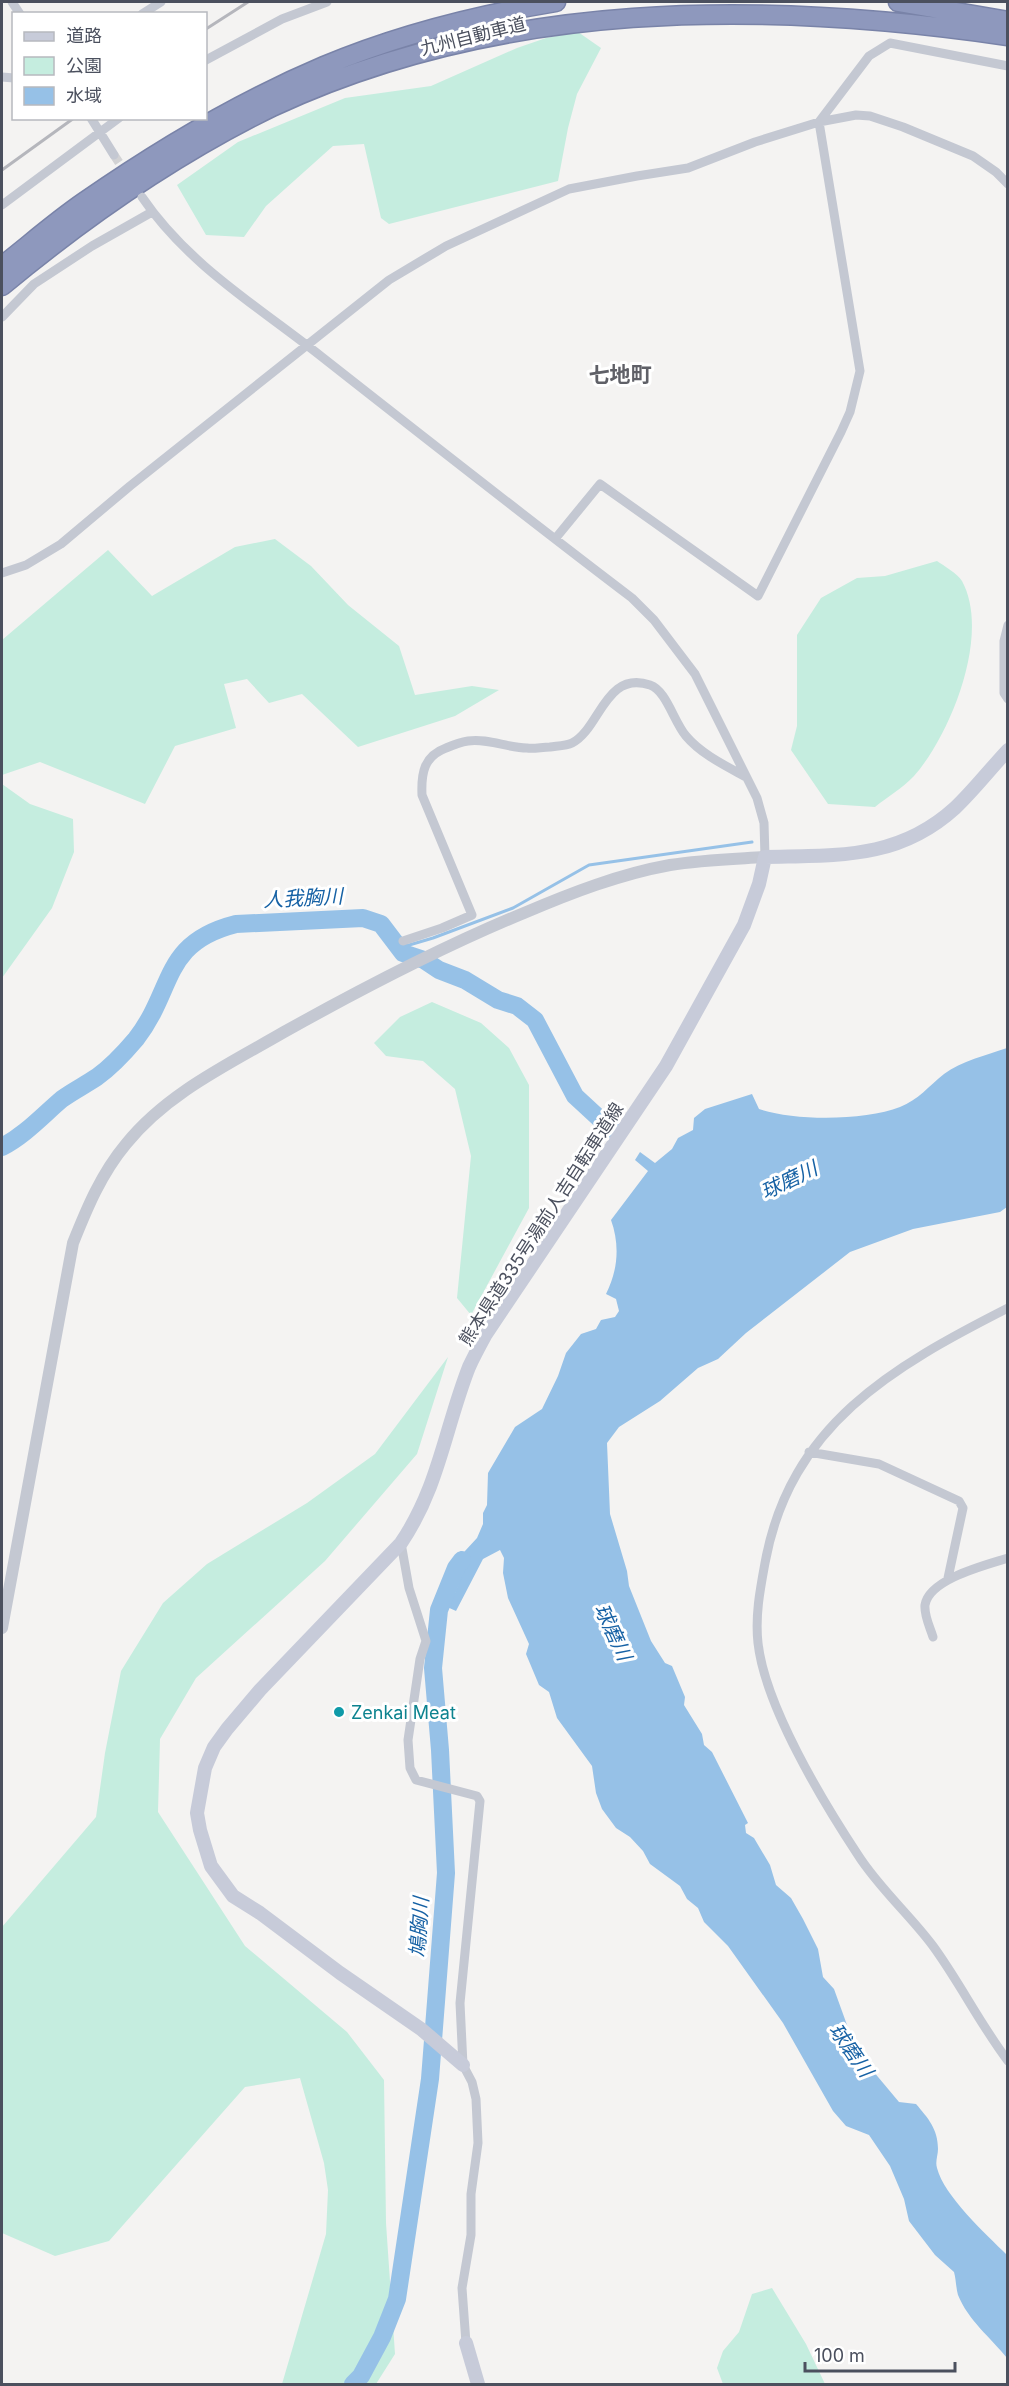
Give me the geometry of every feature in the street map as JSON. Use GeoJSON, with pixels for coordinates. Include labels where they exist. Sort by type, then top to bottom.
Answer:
{"type":"FeatureCollection","features":[{"type":"Feature","properties":{"kind":"highway","name":"九州自動車道"},"geometry":{"type":"LineString","coordinates":[[2,266],[82,203],[152,157],[212,120],[266,93],[326,65],[386,43],[505,10],[556,2]]}},
{"type":"Feature","properties":{"kind":"highway"},"geometry":{"type":"LineString","coordinates":[[898,2],[1008,21]]}},
{"type":"Feature","properties":{"kind":"highway","name":"九州自動車道"},"geometry":{"type":"LineString","coordinates":[[2,286],[92,215],[170,163],[274,106],[392,57],[446,40],[568,14],[630,8],[736,3],[811,7],[897,16],[1008,36]]}},
{"type":"Feature","properties":{"kind":"highway"},"geometry":{"type":"LineString","coordinates":[[2,300],[92,215]]}},
{"type":"Feature","properties":{"kind":"main road"},"geometry":{"type":"LineString","coordinates":[[765,857],[857,854],[894,846],[930,827],[955,808],[1008,750]]}},
{"type":"Feature","properties":{"kind":"main road","name":"熊本県道335号湯前人吉自転車道線"},"geometry":{"type":"LineString","coordinates":[[463,2065],[421,2029],[233,1896],[211,1866],[200,1830],[197,1813],[205,1768],[214,1747],[260,1690],[401,1543],[418,1518],[469,1366],[486,1334],[666,1066],[744,925],[759,884],[765,857]]}},
{"type":"Feature","properties":{"kind":"main road"},"geometry":{"type":"LineString","coordinates":[[466,2343],[478,2385]]}},
{"type":"Feature","properties":{"kind":"street"},"geometry":{"type":"LineString","coordinates":[[145,12],[160,2]]}},
{"type":"Feature","properties":{"kind":"street"},"geometry":{"type":"LineString","coordinates":[[207,59],[282,19],[327,2]]}},
{"type":"Feature","properties":{"kind":"street"},"geometry":{"type":"LineString","coordinates":[[555,539],[600,484],[758,596],[846,422],[860,371],[819,122],[869,56],[890,43],[1008,66]]}},
{"type":"Feature","properties":{"kind":"street"},"geometry":{"type":"LineString","coordinates":[[2,573],[26,565],[61,544],[122,492],[309,346],[350,309],[408,268],[478,231],[569,189],[688,168],[755,142],[819,122],[856,115],[870,116],[885,121],[973,156],[996,172],[1008,184]]}},
{"type":"Feature","properties":{"kind":"street"},"geometry":{"type":"LineString","coordinates":[[92,120],[114,155]]}},
{"type":"Feature","properties":{"kind":"street"},"geometry":{"type":"LineString","coordinates":[[2,205],[101,134],[117,120]]}},
{"type":"Feature","properties":{"kind":"street"},"geometry":{"type":"LineString","coordinates":[[2,1628],[73,1243],[95,1188],[132,1136],[160,1109],[197,1083],[369,984],[481,930],[550,902],[670,865],[765,857],[764,823],[757,798],[695,674],[654,620],[632,598],[309,346],[206,270],[152,212],[142,197]]}},
{"type":"Feature","properties":{"kind":"street"},"geometry":{"type":"LineString","coordinates":[[2,317],[34,284],[92,246],[152,212]]}},
{"type":"Feature","properties":{"kind":"street"},"geometry":{"type":"LineString","coordinates":[[1008,625],[1004,641],[1004,693],[1008,699]]}},
{"type":"Feature","properties":{"kind":"street"},"geometry":{"type":"LineString","coordinates":[[404,940],[442,928],[472,915],[422,795],[421,779],[426,761],[440,750],[468,741],[481,740],[526,748],[572,744],[584,734],[600,706],[610,695],[621,687],[633,683],[650,685],[661,691],[686,737],[719,763],[746,777]]}},
{"type":"Feature","properties":{"kind":"street"},"geometry":{"type":"LineString","coordinates":[[1008,1308],[925,1354],[882,1382],[827,1430],[809,1452],[793,1478],[778,1511],[769,1542],[758,1601],[758,1643],[766,1677],[780,1715],[817,1786],[859,1857],[933,1946],[1008,2061]]}},
{"type":"Feature","properties":{"kind":"street"},"geometry":{"type":"LineString","coordinates":[[809,1452],[879,1464],[959,1501],[963,1508],[948,1578]]}},
{"type":"Feature","properties":{"kind":"street"},"geometry":{"type":"LineString","coordinates":[[401,1543],[409,1588],[426,1641],[420,1659],[408,1740],[410,1768],[416,1780],[477,1796],[480,1801],[460,2003],[463,2065],[472,2082],[476,2099],[478,2143],[471,2194],[471,2235],[462,2288],[466,2343]]}},
{"type":"Feature","properties":{"kind":"street"},"geometry":{"type":"LineString","coordinates":[[933,1637],[925,1608],[926,1601],[948,1578],[1008,1558]]}},
{"type":"Feature","properties":{"kind":"green space"},"geometry":{"type":"Polygon","coordinates":[[[578,32],[601,48],[577,94],[558,181],[389,224],[381,218],[364,144],[333,146],[266,206],[244,237],[206,235],[177,185],[238,142],[345,98],[431,86],[517,48],[546,38],[578,32]]]}},
{"type":"Feature","properties":{"kind":"green space"},"geometry":{"type":"Polygon","coordinates":[[[275,539],[311,566],[348,605],[399,646],[415,695],[472,686],[499,690],[455,716],[358,747],[302,694],[269,703],[247,679],[224,684],[236,728],[175,746],[145,804],[40,762],[2,775],[2,640],[108,550],[152,596],[235,547],[275,539]]]}},
{"type":"Feature","properties":{"kind":"green space"},"geometry":{"type":"Polygon","coordinates":[[[937,561],[960,578],[970,603],[972,628],[969,655],[963,683],[953,710],[928,758],[914,776],[875,807],[828,804],[791,750],[797,726],[797,635],[821,598],[857,578],[885,576],[937,561]]]}},
{"type":"Feature","properties":{"kind":"green space"},"geometry":{"type":"Polygon","coordinates":[[[2,784],[30,804],[73,819],[74,852],[52,908],[2,978],[2,784]]]}},
{"type":"Feature","properties":{"kind":"green space"},"geometry":{"type":"Polygon","coordinates":[[[432,1002],[481,1023],[509,1048],[529,1085],[529,1208],[471,1315],[457,1298],[471,1156],[455,1089],[423,1061],[386,1056],[374,1043],[400,1017],[432,1002]]]}},
{"type":"Feature","properties":{"kind":"green space"},"geometry":{"type":"Polygon","coordinates":[[[448,1357],[417,1454],[325,1561],[196,1678],[160,1739],[158,1812],[245,1946],[347,2032],[384,2080],[386,2223],[395,2354],[376,2384],[282,2384],[326,2234],[328,2190],[324,2163],[300,2078],[245,2087],[109,2241],[55,2256],[2,2233],[2,1927],[96,1817],[105,1753],[121,1671],[163,1603],[207,1564],[307,1503],[375,1454],[448,1357]]]}},
{"type":"Feature","properties":{"kind":"green space"},"geometry":{"type":"Polygon","coordinates":[[[772,2288],[806,2344],[825,2384],[723,2384],[717,2368],[723,2351],[739,2332],[752,2294],[772,2288]]]}},
{"type":"Feature","properties":{"kind":"water","name":"球磨川"},"geometry":{"type":"Polygon","coordinates":[[[1007,1048],[1007,1207],[1000,1212],[913,1229],[850,1252],[746,1333],[718,1359],[698,1368],[660,1401],[619,1427],[607,1443],[610,1514],[627,1571],[629,1586],[651,1641],[665,1663],[672,1666],[685,1697],[684,1705],[702,1734],[704,1745],[712,1752],[748,1823],[745,1825],[746,1833],[754,1838],[770,1865],[776,1885],[791,1898],[803,1919],[818,1949],[823,1977],[834,1989],[851,2036],[868,2065],[899,2102],[916,2104],[928,2119],[938,2142],[936,2166],[941,2179],[967,2214],[1007,2255],[1007,2358],[962,2304],[954,2272],[935,2255],[909,2221],[904,2199],[890,2166],[869,2135],[846,2126],[833,2111],[783,2023],[728,1946],[704,1922],[698,1908],[687,1899],[680,1886],[650,1864],[643,1851],[630,1837],[616,1828],[602,1809],[596,1793],[592,1766],[557,1718],[549,1692],[539,1685],[526,1654],[529,1644],[508,1598],[503,1573],[504,1558],[500,1550],[483,1559],[456,1611],[445,1606],[436,1598],[455,1593],[459,1583],[450,1578],[465,1551],[477,1538],[487,1505],[488,1473],[515,1427],[542,1409],[566,1353],[581,1334],[596,1329],[601,1320],[615,1317],[619,1311],[616,1299],[606,1294],[613,1276],[617,1248],[611,1220],[648,1171],[635,1160],[640,1152],[655,1163],[672,1149],[678,1138],[693,1130],[694,1118],[705,1109],[752,1094],[759,1109],[790,1116],[829,1118],[885,1112],[912,1101],[958,1065],[1007,1048]]]}},
{"type":"Feature","properties":{"kind":"waterway"},"geometry":{"type":"LineString","coordinates":[[399,948],[433,938],[513,908],[589,865],[752,842]]}},
{"type":"Feature","properties":{"kind":"waterway","name":"人我胸川"},"geometry":{"type":"LineString","coordinates":[[2,1147],[26,1131],[62,1099],[93,1080],[123,1054],[148,1020],[173,970],[194,943],[212,932],[236,924],[363,918],[381,924],[403,953],[424,960],[439,970],[465,980],[498,1000],[517,1006],[535,1020],[575,1096],[614,1132]]}},
{"type":"Feature","properties":{"kind":"waterway","name":"鳩胸川"},"geometry":{"type":"LineString","coordinates":[[353,2384],[361,2376],[382,2337],[397,2299],[430,2079],[446,1873],[433,1668],[439,1610],[456,1568],[462,1560]]}},
{"type":"Feature","properties":{"kind":"tunnel"},"geometry":{"type":"LineString","coordinates":[[114,155],[128,176]]}},
{"type":"Feature","properties":{"kind":"railway"},"geometry":{"type":"LineString","coordinates":[[207,28],[248,2]]}},
{"type":"Feature","properties":{"kind":"railway"},"geometry":{"type":"LineString","coordinates":[[2,170],[71,120]]}},
{"type":"Feature","properties":{"kind":"place","name":"Zenkai Meat"},"geometry":{"type":"Point","coordinates":[339,1712]}},
{"type":"Feature","properties":{"kind":"district","name":"七地町"},"geometry":{"type":"Point","coordinates":[620,374]}}]}
